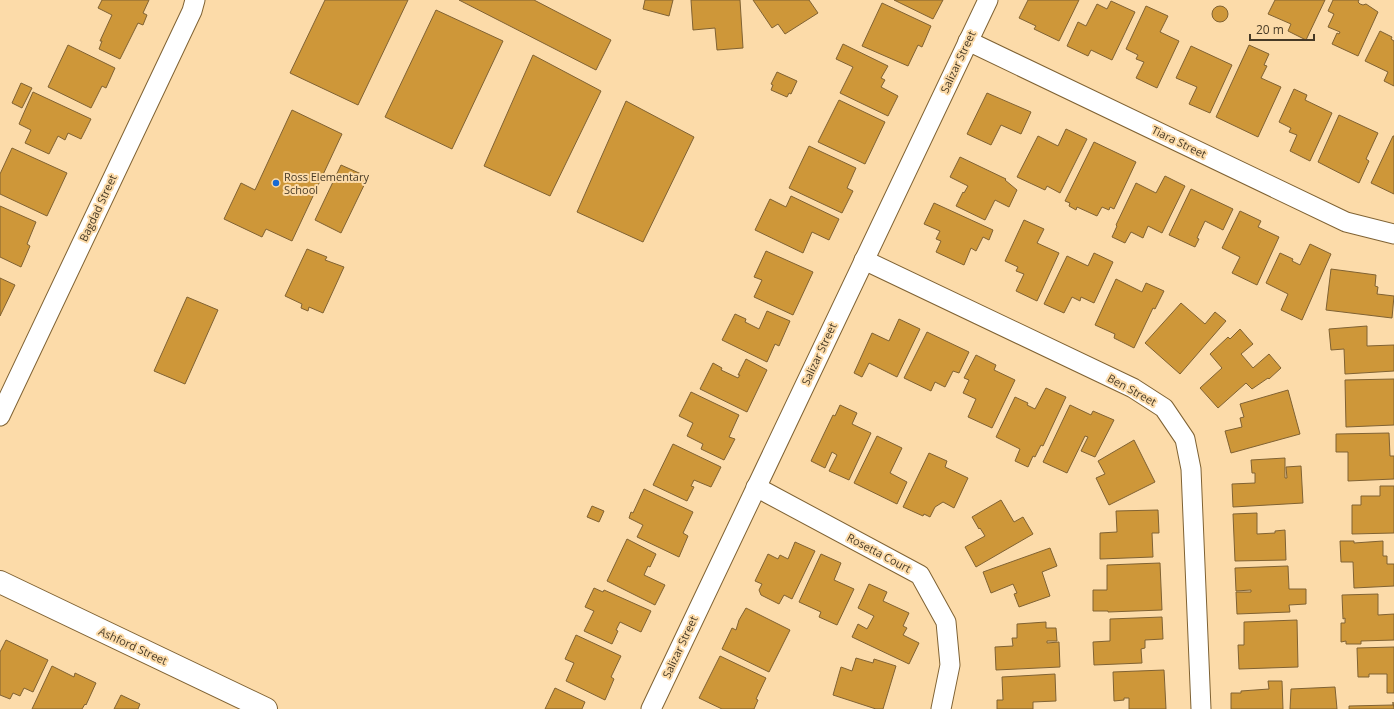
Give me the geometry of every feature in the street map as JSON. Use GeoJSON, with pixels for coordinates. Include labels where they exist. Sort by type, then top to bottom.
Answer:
{"type":"FeatureCollection","features":[{"type":"Feature","properties":{"kind":"street","name":"Bagdad Street"},"geometry":{"type":"LineString","coordinates":[[0,416],[192,11],[195,0]]}},
{"type":"Feature","properties":{"kind":"street","name":"Salizar Street"},"geometry":{"type":"LineString","coordinates":[[651,709],[988,0]]}},
{"type":"Feature","properties":{"kind":"street","name":"Tiara Street"},"geometry":{"type":"LineString","coordinates":[[968,41],[1346,222],[1394,234]]}},
{"type":"Feature","properties":{"kind":"street","name":"Ben Street"},"geometry":{"type":"LineString","coordinates":[[864,260],[1133,388],[1164,408],[1185,439],[1192,469],[1200,709]]}},
{"type":"Feature","properties":{"kind":"street","name":"Rosetta Court"},"geometry":{"type":"LineString","coordinates":[[756,487],[920,575],[946,622],[950,664],[941,709]]}},
{"type":"Feature","properties":{"kind":"street","name":"Ashford Street"},"geometry":{"type":"LineString","coordinates":[[0,582],[266,709]]}},
{"type":"Feature","properties":{"kind":"building"},"geometry":{"type":"Polygon","coordinates":[[[102,0],[149,0],[143,13],[147,15],[143,25],[138,23],[120,59],[99,49],[102,41],[100,41],[112,15],[98,8],[102,0]]]}},
{"type":"Feature","properties":{"kind":"building"},"geometry":{"type":"Polygon","coordinates":[[[325,0],[408,0],[358,105],[290,73],[325,0]]]}},
{"type":"Feature","properties":{"kind":"building"},"geometry":{"type":"Polygon","coordinates":[[[459,0],[534,0],[611,40],[596,70],[459,0]]]}},
{"type":"Feature","properties":{"kind":"building"},"geometry":{"type":"Polygon","coordinates":[[[645,0],[673,0],[669,16],[643,9],[645,0]]]}},
{"type":"Feature","properties":{"kind":"building"},"geometry":{"type":"Polygon","coordinates":[[[691,0],[740,0],[743,48],[717,50],[715,28],[693,30],[691,0]]]}},
{"type":"Feature","properties":{"kind":"building"},"geometry":{"type":"Polygon","coordinates":[[[753,0],[809,0],[818,13],[785,34],[778,24],[772,28],[753,0]]]}},
{"type":"Feature","properties":{"kind":"building"},"geometry":{"type":"Polygon","coordinates":[[[894,0],[943,0],[933,19],[894,0]]]}},
{"type":"Feature","properties":{"kind":"building"},"geometry":{"type":"Polygon","coordinates":[[[1028,0],[1079,0],[1059,41],[1034,29],[1036,26],[1019,18],[1028,0]]]}},
{"type":"Feature","properties":{"kind":"building"},"geometry":{"type":"Polygon","coordinates":[[[1275,0],[1325,0],[1306,40],[1288,31],[1291,24],[1268,14],[1275,0]]]}},
{"type":"Feature","properties":{"kind":"building"},"geometry":{"type":"Polygon","coordinates":[[[1333,0],[1359,0],[1358,2],[1360,4],[1366,4],[1378,12],[1358,56],[1332,44],[1337,33],[1339,34],[1340,32],[1328,27],[1334,14],[1328,11],[1333,0]]]}},
{"type":"Feature","properties":{"kind":"building"},"geometry":{"type":"Polygon","coordinates":[[[1111,1],[1135,12],[1112,60],[1091,50],[1088,56],[1067,46],[1078,22],[1086,26],[1097,4],[1107,9],[1111,1]]]}},
{"type":"Feature","properties":{"kind":"building"},"geometry":{"type":"Polygon","coordinates":[[[882,3],[931,26],[922,47],[918,45],[908,66],[862,46],[882,3]]]}},
{"type":"Feature","properties":{"kind":"building"},"geometry":{"type":"Polygon","coordinates":[[[1146,6],[1168,16],[1160,32],[1179,41],[1157,88],[1136,78],[1144,62],[1136,59],[1138,55],[1126,49],[1146,6]]]}},
{"type":"Feature","properties":{"kind":"building"},"geometry":{"type":"Polygon","coordinates":[[[1220,6],[1226,8],[1228,14],[1226,20],[1220,22],[1214,20],[1212,14],[1214,8],[1220,6]]]}},
{"type":"Feature","properties":{"kind":"building"},"geometry":{"type":"Polygon","coordinates":[[[436,10],[503,41],[452,149],[385,117],[436,10]]]}},
{"type":"Feature","properties":{"kind":"building"},"geometry":{"type":"Polygon","coordinates":[[[1380,31],[1392,37],[1391,39],[1394,41],[1394,86],[1384,81],[1388,72],[1365,61],[1380,31]]]}},
{"type":"Feature","properties":{"kind":"building"},"geometry":{"type":"Polygon","coordinates":[[[843,44],[888,66],[881,78],[885,80],[881,87],[898,96],[888,116],[840,93],[853,67],[836,59],[843,44]]]}},
{"type":"Feature","properties":{"kind":"building"},"geometry":{"type":"Polygon","coordinates":[[[68,45],[115,68],[106,88],[102,86],[91,108],[48,87],[68,45]]]}},
{"type":"Feature","properties":{"kind":"building"},"geometry":{"type":"Polygon","coordinates":[[[1249,45],[1269,54],[1264,65],[1267,66],[1261,78],[1281,87],[1258,137],[1216,117],[1249,45]]]}},
{"type":"Feature","properties":{"kind":"building"},"geometry":{"type":"Polygon","coordinates":[[[1191,46],[1232,65],[1210,113],[1189,104],[1197,87],[1176,78],[1191,46]]]}},
{"type":"Feature","properties":{"kind":"building"},"geometry":{"type":"Polygon","coordinates":[[[533,55],[601,91],[550,196],[484,166],[533,55]]]}},
{"type":"Feature","properties":{"kind":"building"},"geometry":{"type":"Polygon","coordinates":[[[777,72],[797,81],[791,94],[789,93],[787,97],[771,90],[773,85],[771,84],[777,72]]]}},
{"type":"Feature","properties":{"kind":"building"},"geometry":{"type":"Polygon","coordinates":[[[21,83],[32,88],[22,108],[12,103],[21,83]]]}},
{"type":"Feature","properties":{"kind":"building"},"geometry":{"type":"Polygon","coordinates":[[[1294,89],[1307,95],[1305,100],[1332,113],[1310,161],[1290,151],[1297,135],[1289,132],[1291,128],[1279,122],[1294,89]]]}},
{"type":"Feature","properties":{"kind":"building"},"geometry":{"type":"Polygon","coordinates":[[[33,92],[91,119],[81,139],[68,133],[65,140],[58,136],[49,154],[25,143],[31,130],[19,124],[33,92]]]}},
{"type":"Feature","properties":{"kind":"building"},"geometry":{"type":"Polygon","coordinates":[[[987,93],[1031,112],[1021,134],[1001,125],[991,145],[967,134],[987,93]]]}},
{"type":"Feature","properties":{"kind":"building"},"geometry":{"type":"Polygon","coordinates":[[[839,100],[885,122],[865,164],[818,142],[839,100]]]}},
{"type":"Feature","properties":{"kind":"building"},"geometry":{"type":"Polygon","coordinates":[[[626,101],[694,137],[643,242],[577,212],[626,101]]]}},
{"type":"Feature","properties":{"kind":"building"},"geometry":{"type":"Polygon","coordinates":[[[292,110],[342,134],[292,241],[266,229],[262,237],[224,219],[241,183],[255,190],[292,110]]]}},
{"type":"Feature","properties":{"kind":"building"},"geometry":{"type":"Polygon","coordinates":[[[1339,115],[1378,133],[1366,159],[1369,161],[1359,183],[1318,162],[1339,115]]]}},
{"type":"Feature","properties":{"kind":"building"},"geometry":{"type":"Polygon","coordinates":[[[1066,129],[1087,139],[1060,193],[1047,186],[1045,190],[1017,177],[1038,136],[1058,146],[1066,129]]]}},
{"type":"Feature","properties":{"kind":"building"},"geometry":{"type":"Polygon","coordinates":[[[1394,136],[1394,194],[1371,183],[1394,136]]]}},
{"type":"Feature","properties":{"kind":"building"},"geometry":{"type":"Polygon","coordinates":[[[1094,142],[1136,162],[1114,209],[1110,207],[1109,210],[1102,207],[1097,216],[1077,207],[1076,210],[1069,206],[1070,203],[1065,201],[1094,142]]]}},
{"type":"Feature","properties":{"kind":"building"},"geometry":{"type":"Polygon","coordinates":[[[809,146],[856,168],[847,188],[853,191],[842,213],[789,188],[809,146]]]}},
{"type":"Feature","properties":{"kind":"building"},"geometry":{"type":"Polygon","coordinates":[[[12,148],[67,173],[47,216],[0,194],[0,174],[12,148]]]}},
{"type":"Feature","properties":{"kind":"building"},"geometry":{"type":"Polygon","coordinates":[[[960,157],[1006,179],[1005,180],[1017,190],[1009,207],[995,200],[985,220],[956,206],[963,192],[964,193],[968,186],[950,177],[960,157]]]}},
{"type":"Feature","properties":{"kind":"building"},"geometry":{"type":"Polygon","coordinates":[[[341,165],[368,177],[341,233],[315,220],[341,165]]]}},
{"type":"Feature","properties":{"kind":"building"},"geometry":{"type":"Polygon","coordinates":[[[1165,176],[1185,186],[1162,233],[1148,226],[1143,238],[1131,232],[1125,243],[1112,237],[1117,226],[1116,225],[1136,183],[1156,193],[1165,176]]]}},
{"type":"Feature","properties":{"kind":"building"},"geometry":{"type":"Polygon","coordinates":[[[1191,189],[1233,209],[1223,230],[1205,221],[1197,238],[1199,239],[1195,247],[1169,235],[1191,189]]]}},
{"type":"Feature","properties":{"kind":"building"},"geometry":{"type":"Polygon","coordinates":[[[791,196],[839,219],[829,240],[812,232],[803,253],[755,230],[770,199],[786,207],[791,196]]]}},
{"type":"Feature","properties":{"kind":"building"},"geometry":{"type":"Polygon","coordinates":[[[934,203],[993,230],[989,240],[983,237],[976,251],[971,248],[964,265],[936,252],[941,241],[936,239],[940,231],[924,224],[934,203]]]}},
{"type":"Feature","properties":{"kind":"building"},"geometry":{"type":"Polygon","coordinates":[[[0,206],[36,222],[27,244],[30,246],[21,267],[0,257],[0,206]]]}},
{"type":"Feature","properties":{"kind":"building"},"geometry":{"type":"Polygon","coordinates":[[[1240,211],[1261,221],[1258,227],[1279,237],[1257,285],[1232,273],[1240,257],[1222,248],[1240,211]]]}},
{"type":"Feature","properties":{"kind":"building"},"geometry":{"type":"Polygon","coordinates":[[[1024,220],[1044,229],[1037,243],[1059,253],[1037,301],[1016,291],[1024,274],[1016,271],[1018,267],[1005,261],[1024,220]]]}},
{"type":"Feature","properties":{"kind":"building"},"geometry":{"type":"Polygon","coordinates":[[[1310,244],[1331,254],[1302,320],[1281,310],[1288,294],[1266,283],[1280,253],[1293,259],[1292,261],[1300,265],[1310,244]]]}},
{"type":"Feature","properties":{"kind":"building"},"geometry":{"type":"Polygon","coordinates":[[[307,249],[327,257],[325,260],[344,267],[323,313],[309,307],[308,311],[301,308],[302,304],[285,296],[307,249]]]}},
{"type":"Feature","properties":{"kind":"building"},"geometry":{"type":"Polygon","coordinates":[[[766,251],[813,272],[793,315],[754,297],[762,280],[754,277],[766,251]]]}},
{"type":"Feature","properties":{"kind":"building"},"geometry":{"type":"Polygon","coordinates":[[[1094,253],[1113,262],[1094,303],[1081,297],[1080,301],[1072,297],[1064,313],[1044,304],[1067,256],[1088,266],[1094,253]]]}},
{"type":"Feature","properties":{"kind":"building"},"geometry":{"type":"Polygon","coordinates":[[[1331,269],[1376,275],[1375,286],[1378,287],[1377,294],[1394,296],[1392,318],[1326,310],[1331,269]]]}},
{"type":"Feature","properties":{"kind":"building"},"geometry":{"type":"Polygon","coordinates":[[[0,278],[15,285],[0,316],[0,278]]]}},
{"type":"Feature","properties":{"kind":"building"},"geometry":{"type":"Polygon","coordinates":[[[1116,279],[1142,292],[1146,283],[1164,291],[1155,309],[1153,308],[1134,348],[1114,338],[1115,334],[1095,325],[1116,279]]]}},
{"type":"Feature","properties":{"kind":"building"},"geometry":{"type":"Polygon","coordinates":[[[187,297],[218,310],[185,384],[154,371],[187,297]]]}},
{"type":"Feature","properties":{"kind":"building"},"geometry":{"type":"Polygon","coordinates":[[[1181,303],[1205,324],[1215,312],[1226,321],[1180,374],[1145,343],[1181,303]]]}},
{"type":"Feature","properties":{"kind":"building"},"geometry":{"type":"Polygon","coordinates":[[[767,311],[790,321],[779,346],[775,344],[767,362],[722,340],[735,314],[746,319],[745,322],[759,329],[767,311]]]}},
{"type":"Feature","properties":{"kind":"building"},"geometry":{"type":"Polygon","coordinates":[[[899,319],[920,329],[897,377],[869,363],[862,377],[854,373],[872,333],[889,341],[899,319]]]}},
{"type":"Feature","properties":{"kind":"building"},"geometry":{"type":"Polygon","coordinates":[[[1367,326],[1367,346],[1394,345],[1394,371],[1345,374],[1344,349],[1331,350],[1329,329],[1367,326]]]}},
{"type":"Feature","properties":{"kind":"building"},"geometry":{"type":"Polygon","coordinates":[[[1240,329],[1253,344],[1241,354],[1253,368],[1269,354],[1281,368],[1269,379],[1268,378],[1252,389],[1246,383],[1218,408],[1200,388],[1222,368],[1210,354],[1228,337],[1230,339],[1240,329]]]}},
{"type":"Feature","properties":{"kind":"building"},"geometry":{"type":"Polygon","coordinates":[[[927,332],[969,352],[959,373],[953,371],[945,387],[935,382],[931,391],[904,378],[927,332]]]}},
{"type":"Feature","properties":{"kind":"building"},"geometry":{"type":"Polygon","coordinates":[[[976,355],[996,365],[994,370],[1015,380],[992,428],[968,417],[976,399],[963,393],[969,380],[964,378],[976,355]]]}},
{"type":"Feature","properties":{"kind":"building"},"geometry":{"type":"Polygon","coordinates":[[[746,359],[767,370],[747,412],[700,389],[713,363],[722,368],[721,370],[738,378],[746,359]]]}},
{"type":"Feature","properties":{"kind":"building"},"geometry":{"type":"Polygon","coordinates":[[[1394,379],[1394,425],[1346,427],[1345,380],[1394,379]]]}},
{"type":"Feature","properties":{"kind":"building"},"geometry":{"type":"Polygon","coordinates":[[[1046,388],[1066,397],[1043,446],[1041,445],[1035,457],[1033,456],[1028,467],[1015,461],[1020,449],[996,437],[1015,397],[1028,403],[1027,405],[1035,409],[1046,388]]]}},
{"type":"Feature","properties":{"kind":"building"},"geometry":{"type":"Polygon","coordinates":[[[1288,390],[1300,434],[1231,453],[1225,431],[1242,427],[1240,418],[1244,417],[1240,404],[1288,390]]]}},
{"type":"Feature","properties":{"kind":"building"},"geometry":{"type":"Polygon","coordinates":[[[691,392],[739,415],[729,437],[735,439],[724,460],[701,449],[703,444],[687,436],[693,423],[679,416],[691,392]]]}},
{"type":"Feature","properties":{"kind":"building"},"geometry":{"type":"Polygon","coordinates":[[[840,405],[857,413],[852,424],[871,433],[849,480],[829,471],[837,455],[832,452],[825,468],[811,461],[833,415],[835,416],[840,405]]]}},
{"type":"Feature","properties":{"kind":"building"},"geometry":{"type":"Polygon","coordinates":[[[1070,405],[1091,415],[1093,411],[1114,420],[1095,457],[1081,451],[1088,437],[1085,436],[1067,473],[1043,462],[1070,405]]]}},
{"type":"Feature","properties":{"kind":"building"},"geometry":{"type":"Polygon","coordinates":[[[1389,433],[1390,456],[1394,456],[1394,479],[1348,481],[1348,452],[1336,452],[1336,434],[1389,433]]]}},
{"type":"Feature","properties":{"kind":"building"},"geometry":{"type":"Polygon","coordinates":[[[877,436],[902,448],[890,473],[907,482],[897,504],[854,483],[877,436]]]}},
{"type":"Feature","properties":{"kind":"building"},"geometry":{"type":"Polygon","coordinates":[[[1134,440],[1155,482],[1109,505],[1096,478],[1105,474],[1098,461],[1134,440]]]}},
{"type":"Feature","properties":{"kind":"building"},"geometry":{"type":"Polygon","coordinates":[[[673,444],[721,467],[711,487],[694,480],[691,486],[694,487],[687,501],[653,485],[673,444]]]}},
{"type":"Feature","properties":{"kind":"building"},"geometry":{"type":"Polygon","coordinates":[[[929,453],[947,461],[945,467],[968,478],[954,508],[943,502],[935,507],[930,517],[924,514],[923,516],[903,507],[929,453]]]}},
{"type":"Feature","properties":{"kind":"building"},"geometry":{"type":"Polygon","coordinates":[[[1285,458],[1285,478],[1287,478],[1286,467],[1301,466],[1303,503],[1233,507],[1232,484],[1255,483],[1255,473],[1252,473],[1251,460],[1285,458]]]}},
{"type":"Feature","properties":{"kind":"building"},"geometry":{"type":"Polygon","coordinates":[[[1380,486],[1394,486],[1394,533],[1352,534],[1352,505],[1361,505],[1361,496],[1380,496],[1380,486]]]}},
{"type":"Feature","properties":{"kind":"building"},"geometry":{"type":"Polygon","coordinates":[[[644,489],[693,512],[683,533],[688,536],[679,557],[637,537],[643,525],[629,518],[631,512],[633,513],[644,489]]]}},
{"type":"Feature","properties":{"kind":"building"},"geometry":{"type":"Polygon","coordinates":[[[1001,500],[1014,522],[1023,517],[1033,534],[976,567],[965,547],[985,536],[972,517],[1001,500]]]}},
{"type":"Feature","properties":{"kind":"building"},"geometry":{"type":"Polygon","coordinates":[[[592,506],[604,511],[599,522],[587,517],[592,506]]]}},
{"type":"Feature","properties":{"kind":"building"},"geometry":{"type":"Polygon","coordinates":[[[1158,510],[1159,533],[1152,533],[1153,557],[1100,559],[1100,533],[1117,532],[1116,511],[1158,510]]]}},
{"type":"Feature","properties":{"kind":"building"},"geometry":{"type":"Polygon","coordinates":[[[1257,513],[1257,534],[1275,533],[1275,531],[1285,530],[1286,560],[1235,561],[1233,514],[1257,513]]]}},
{"type":"Feature","properties":{"kind":"building"},"geometry":{"type":"Polygon","coordinates":[[[627,539],[656,554],[650,567],[648,566],[644,575],[665,585],[655,605],[607,581],[627,539]]]}},
{"type":"Feature","properties":{"kind":"building"},"geometry":{"type":"Polygon","coordinates":[[[1340,541],[1354,541],[1354,543],[1383,541],[1383,556],[1387,556],[1387,564],[1394,564],[1394,586],[1354,588],[1353,562],[1341,562],[1340,541]]]}},
{"type":"Feature","properties":{"kind":"building"},"geometry":{"type":"Polygon","coordinates":[[[795,542],[815,551],[792,599],[784,595],[779,604],[761,595],[759,590],[762,584],[755,581],[768,554],[778,559],[780,555],[788,559],[795,542]]]}},
{"type":"Feature","properties":{"kind":"building"},"geometry":{"type":"Polygon","coordinates":[[[1050,548],[1057,566],[1042,572],[1050,596],[1019,607],[1014,594],[1017,593],[1013,584],[991,593],[983,572],[1050,548]]]}},
{"type":"Feature","properties":{"kind":"building"},"geometry":{"type":"Polygon","coordinates":[[[821,554],[841,563],[834,580],[854,589],[837,625],[819,617],[821,612],[799,602],[821,554]]]}},
{"type":"Feature","properties":{"kind":"building"},"geometry":{"type":"Polygon","coordinates":[[[1160,563],[1162,610],[1108,612],[1093,611],[1093,590],[1107,590],[1107,565],[1160,563]]]}},
{"type":"Feature","properties":{"kind":"building"},"geometry":{"type":"Polygon","coordinates":[[[1288,566],[1289,589],[1306,589],[1306,604],[1289,605],[1290,612],[1237,614],[1236,592],[1251,592],[1251,590],[1236,591],[1235,568],[1288,566]]]}},
{"type":"Feature","properties":{"kind":"building"},"geometry":{"type":"Polygon","coordinates":[[[869,584],[887,592],[883,601],[909,613],[903,626],[907,628],[903,635],[919,643],[909,664],[852,637],[858,624],[867,629],[874,616],[858,608],[869,584]]]}},
{"type":"Feature","properties":{"kind":"building"},"geometry":{"type":"Polygon","coordinates":[[[594,588],[603,592],[604,590],[651,611],[641,632],[620,622],[612,644],[584,631],[594,611],[585,607],[594,588]]]}},
{"type":"Feature","properties":{"kind":"building"},"geometry":{"type":"Polygon","coordinates":[[[1378,594],[1378,615],[1394,614],[1394,640],[1361,641],[1361,644],[1346,644],[1346,641],[1341,642],[1341,623],[1345,623],[1345,618],[1343,619],[1342,595],[1378,594]]]}},
{"type":"Feature","properties":{"kind":"building"},"geometry":{"type":"Polygon","coordinates":[[[746,608],[790,630],[769,672],[722,649],[732,628],[736,630],[739,620],[746,608]]]}},
{"type":"Feature","properties":{"kind":"building"},"geometry":{"type":"Polygon","coordinates":[[[1162,617],[1163,639],[1145,640],[1145,648],[1141,649],[1142,663],[1094,665],[1093,642],[1110,641],[1110,619],[1162,617]]]}},
{"type":"Feature","properties":{"kind":"building"},"geometry":{"type":"Polygon","coordinates":[[[1297,620],[1298,667],[1239,669],[1238,645],[1244,645],[1244,622],[1297,620]]]}},
{"type":"Feature","properties":{"kind":"building"},"geometry":{"type":"Polygon","coordinates":[[[1046,622],[1046,628],[1056,628],[1057,641],[1047,641],[1047,643],[1059,642],[1060,667],[996,670],[995,647],[1013,646],[1012,638],[1017,638],[1017,624],[1046,622]]]}},
{"type":"Feature","properties":{"kind":"building"},"geometry":{"type":"Polygon","coordinates":[[[576,635],[621,656],[611,677],[614,679],[605,700],[566,681],[574,663],[565,659],[576,635]]]}},
{"type":"Feature","properties":{"kind":"building"},"geometry":{"type":"Polygon","coordinates":[[[6,640],[48,660],[33,692],[24,688],[20,696],[13,693],[10,699],[0,695],[0,652],[6,640]]]}},
{"type":"Feature","properties":{"kind":"building"},"geometry":{"type":"Polygon","coordinates":[[[1394,647],[1394,693],[1387,693],[1387,674],[1369,674],[1369,677],[1358,677],[1357,648],[1394,647]]]}},
{"type":"Feature","properties":{"kind":"building"},"geometry":{"type":"Polygon","coordinates":[[[720,656],[766,678],[756,699],[758,700],[754,709],[722,709],[699,698],[720,656]]]}},
{"type":"Feature","properties":{"kind":"building"},"geometry":{"type":"Polygon","coordinates":[[[856,658],[873,663],[874,659],[896,666],[883,709],[876,709],[833,695],[841,667],[852,671],[856,658]]]}},
{"type":"Feature","properties":{"kind":"building"},"geometry":{"type":"Polygon","coordinates":[[[52,666],[74,677],[75,673],[96,683],[86,705],[85,704],[82,709],[32,709],[52,666]]]}},
{"type":"Feature","properties":{"kind":"building"},"geometry":{"type":"Polygon","coordinates":[[[1164,670],[1166,709],[1129,709],[1129,698],[1114,701],[1113,672],[1164,670]]]}},
{"type":"Feature","properties":{"kind":"building"},"geometry":{"type":"Polygon","coordinates":[[[1055,674],[1056,701],[1033,702],[1033,709],[997,709],[997,700],[1003,700],[1002,677],[1055,674]]]}},
{"type":"Feature","properties":{"kind":"building"},"geometry":{"type":"Polygon","coordinates":[[[1268,681],[1282,681],[1283,709],[1231,709],[1231,693],[1269,689],[1268,681]]]}},
{"type":"Feature","properties":{"kind":"building"},"geometry":{"type":"Polygon","coordinates":[[[1335,687],[1337,709],[1290,709],[1291,689],[1335,687]]]}},
{"type":"Feature","properties":{"kind":"building"},"geometry":{"type":"Polygon","coordinates":[[[555,688],[585,702],[582,709],[545,709],[555,688]]]}},
{"type":"Feature","properties":{"kind":"building"},"geometry":{"type":"Polygon","coordinates":[[[121,695],[140,704],[138,709],[114,709],[121,695]]]}},
{"type":"Feature","properties":{"kind":"building"},"geometry":{"type":"Polygon","coordinates":[[[1393,702],[1394,709],[1349,709],[1349,706],[1393,705],[1393,702]]]}},
{"type":"Feature","properties":{"kind":"place","name":"Ross Elementary School"},"geometry":{"type":"Point","coordinates":[276,183]}}]}
